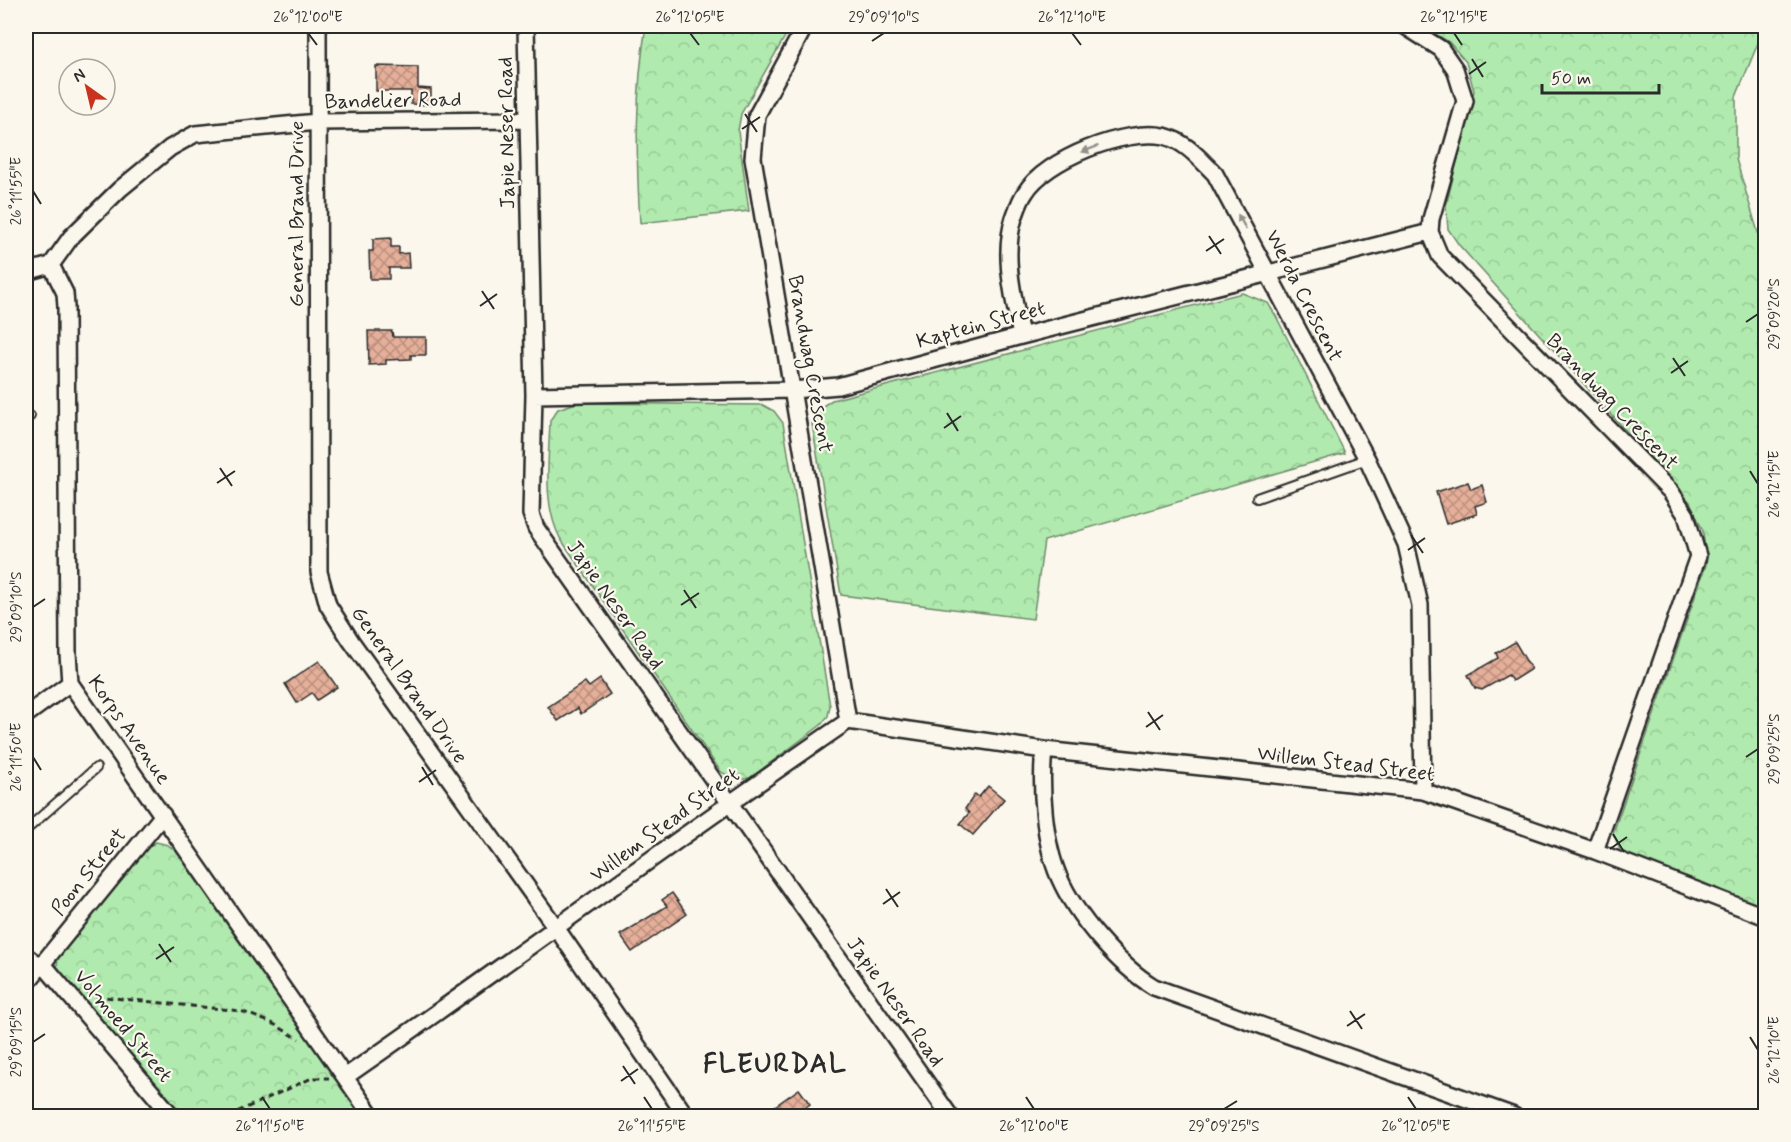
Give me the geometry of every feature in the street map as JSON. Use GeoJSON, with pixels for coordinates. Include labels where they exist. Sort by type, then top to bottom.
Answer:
{"type":"FeatureCollection","features":[{"type":"Feature","properties":{"kind":"street","name":"General Brand Drive"},"geometry":{"type":"LineString","coordinates":[[318,26],[319,572],[328,605],[357,651],[557,929],[686,1116]]}},
{"type":"Feature","properties":{"kind":"street","name":"Japie Neser Road"},"geometry":{"type":"LineString","coordinates":[[526,26],[534,395],[531,514],[536,528],[950,1116]]}},
{"type":"Feature","properties":{"kind":"street","name":"Brandwag Crescent"},"geometry":{"type":"LineString","coordinates":[[805,26],[757,115],[753,149],[848,721]]}},
{"type":"Feature","properties":{"kind":"street"},"geometry":{"type":"LineString","coordinates":[[1405,26],[1441,49],[1455,69],[1465,101],[1431,219],[1430,232]]}},
{"type":"Feature","properties":{"kind":"street","name":"Bandelier Road"},"geometry":{"type":"LineString","coordinates":[[51,265],[71,237],[105,203],[186,137],[206,132],[317,122],[527,120]]}},
{"type":"Feature","properties":{"kind":"street","name":"Werda Crescent"},"geometry":{"type":"LineString","coordinates":[[1021,336],[1008,246],[1014,219],[1025,192],[1042,175],[1086,149],[1133,135],[1165,136],[1191,150],[1215,174],[1367,459],[1406,544],[1416,577],[1420,605],[1423,791]]}},
{"type":"Feature","properties":{"kind":"street","name":"Brandwag Crescent"},"geometry":{"type":"LineString","coordinates":[[1430,232],[1440,255],[1671,492],[1686,514],[1692,530],[1698,556],[1689,588],[1595,851]]}},
{"type":"Feature","properties":{"kind":"street","name":"Kaptein Street"},"geometry":{"type":"LineString","coordinates":[[534,395],[793,390],[838,386],[1021,336],[1430,232]]}},
{"type":"Feature","properties":{"kind":"street"},"geometry":{"type":"LineString","coordinates":[[26,272],[51,265]]}},
{"type":"Feature","properties":{"kind":"street","name":"Korps Avenue"},"geometry":{"type":"LineString","coordinates":[[51,265],[65,293],[66,308],[70,683],[372,1116]]}},
{"type":"Feature","properties":{"kind":"street"},"geometry":{"type":"LineString","coordinates":[[26,715],[70,683]]}},
{"type":"Feature","properties":{"kind":"street","name":"Willem Stead Street"},"geometry":{"type":"LineString","coordinates":[[345,1077],[557,929],[729,802],[848,721],[1044,750],[1423,791],[1595,851],[1766,917]]}},
{"type":"Feature","properties":{"kind":"street"},"geometry":{"type":"LineString","coordinates":[[1044,750],[1041,775],[1049,841],[1059,877],[1103,944],[1134,974],[1154,987],[1514,1116]]}},
{"type":"Feature","properties":{"kind":"street","name":"Poon Street"},"geometry":{"type":"LineString","coordinates":[[26,984],[163,815]]}},
{"type":"Feature","properties":{"kind":"street","name":"Volmoed Street"},"geometry":{"type":"LineString","coordinates":[[42,963],[172,1116]]}},
{"type":"Feature","properties":{"kind":"lane"},"geometry":{"type":"LineString","coordinates":[[1257,498],[1367,459]]}},
{"type":"Feature","properties":{"kind":"lane"},"geometry":{"type":"LineString","coordinates":[[26,830],[96,768]]}},
{"type":"Feature","properties":{"kind":"lane"},"geometry":{"type":"LineString","coordinates":[[26,951],[42,963]]}},
{"type":"Feature","properties":{"kind":"path"},"geometry":{"type":"LineString","coordinates":[[86,990],[94,996],[241,1011],[272,1023],[290,1036],[302,1040],[318,1038]]}},
{"type":"Feature","properties":{"kind":"path"},"geometry":{"type":"LineString","coordinates":[[228,1116],[312,1078],[345,1077]]}},
{"type":"Feature","properties":{"kind":"green space"},"geometry":{"type":"Polygon","coordinates":[[[646,26],[791,26],[741,114],[738,131],[749,211],[640,223],[637,124],[646,26]]]}},
{"type":"Feature","properties":{"kind":"green space"},"geometry":{"type":"Polygon","coordinates":[[[1422,26],[1765,26],[1736,97],[1736,159],[1766,259],[1765,908],[1621,853],[1613,833],[1706,565],[1703,531],[1690,502],[1459,245],[1448,229],[1446,206],[1474,91],[1466,62],[1449,42],[1422,26]]]}},
{"type":"Feature","properties":{"kind":"green space"},"geometry":{"type":"Polygon","coordinates":[[[1242,293],[1268,303],[1345,453],[1044,541],[1033,619],[841,595],[812,424],[818,409],[832,400],[1242,293]]]}},
{"type":"Feature","properties":{"kind":"green space"},"geometry":{"type":"Polygon","coordinates":[[[576,403],[763,405],[774,411],[783,423],[830,706],[828,716],[821,725],[750,778],[737,780],[721,772],[560,538],[554,524],[549,496],[550,420],[558,409],[576,403]]]}},
{"type":"Feature","properties":{"kind":"green space"},"geometry":{"type":"Polygon","coordinates":[[[156,842],[168,845],[178,853],[363,1116],[176,1116],[57,970],[58,955],[145,848],[156,842]]]}},
{"type":"Feature","properties":{"kind":"building"},"geometry":{"type":"Polygon","coordinates":[[[376,66],[418,67],[418,88],[431,89],[431,105],[411,104],[411,91],[376,91],[376,66]]]}},
{"type":"Feature","properties":{"kind":"building"},"geometry":{"type":"Polygon","coordinates":[[[391,238],[391,247],[399,247],[399,254],[408,253],[409,268],[389,268],[389,279],[370,279],[369,251],[373,251],[373,239],[391,238]]]}},
{"type":"Feature","properties":{"kind":"building"},"geometry":{"type":"Polygon","coordinates":[[[368,331],[392,331],[393,337],[426,337],[426,355],[411,355],[411,359],[386,360],[386,364],[369,365],[368,331]]]}},
{"type":"Feature","properties":{"kind":"building"},"geometry":{"type":"Polygon","coordinates":[[[1468,482],[1471,489],[1482,485],[1487,502],[1475,506],[1477,514],[1446,524],[1436,492],[1468,482]]]}},
{"type":"Feature","properties":{"kind":"building"},"geometry":{"type":"Polygon","coordinates":[[[1515,642],[1531,669],[1512,681],[1508,675],[1482,690],[1475,688],[1468,675],[1498,658],[1496,653],[1515,642]]]}},
{"type":"Feature","properties":{"kind":"building"},"geometry":{"type":"Polygon","coordinates":[[[319,661],[337,687],[317,700],[312,693],[297,703],[285,684],[319,661]]]}},
{"type":"Feature","properties":{"kind":"building"},"geometry":{"type":"Polygon","coordinates":[[[600,679],[610,694],[581,714],[578,708],[558,721],[548,707],[585,682],[589,687],[600,679]]]}},
{"type":"Feature","properties":{"kind":"building"},"geometry":{"type":"Polygon","coordinates":[[[988,786],[1004,799],[973,835],[960,824],[969,813],[965,809],[975,794],[979,797],[988,786]]]}},
{"type":"Feature","properties":{"kind":"building"},"geometry":{"type":"Polygon","coordinates":[[[672,893],[687,914],[632,952],[620,935],[667,906],[662,900],[672,893]]]}},
{"type":"Feature","properties":{"kind":"building"},"geometry":{"type":"Polygon","coordinates":[[[799,1089],[810,1104],[793,1116],[761,1116],[799,1089]]]}},
{"type":"Feature","properties":{"kind":"district","name":"FLEURDAL"},"geometry":{"type":"Point","coordinates":[775,1064]}}]}
